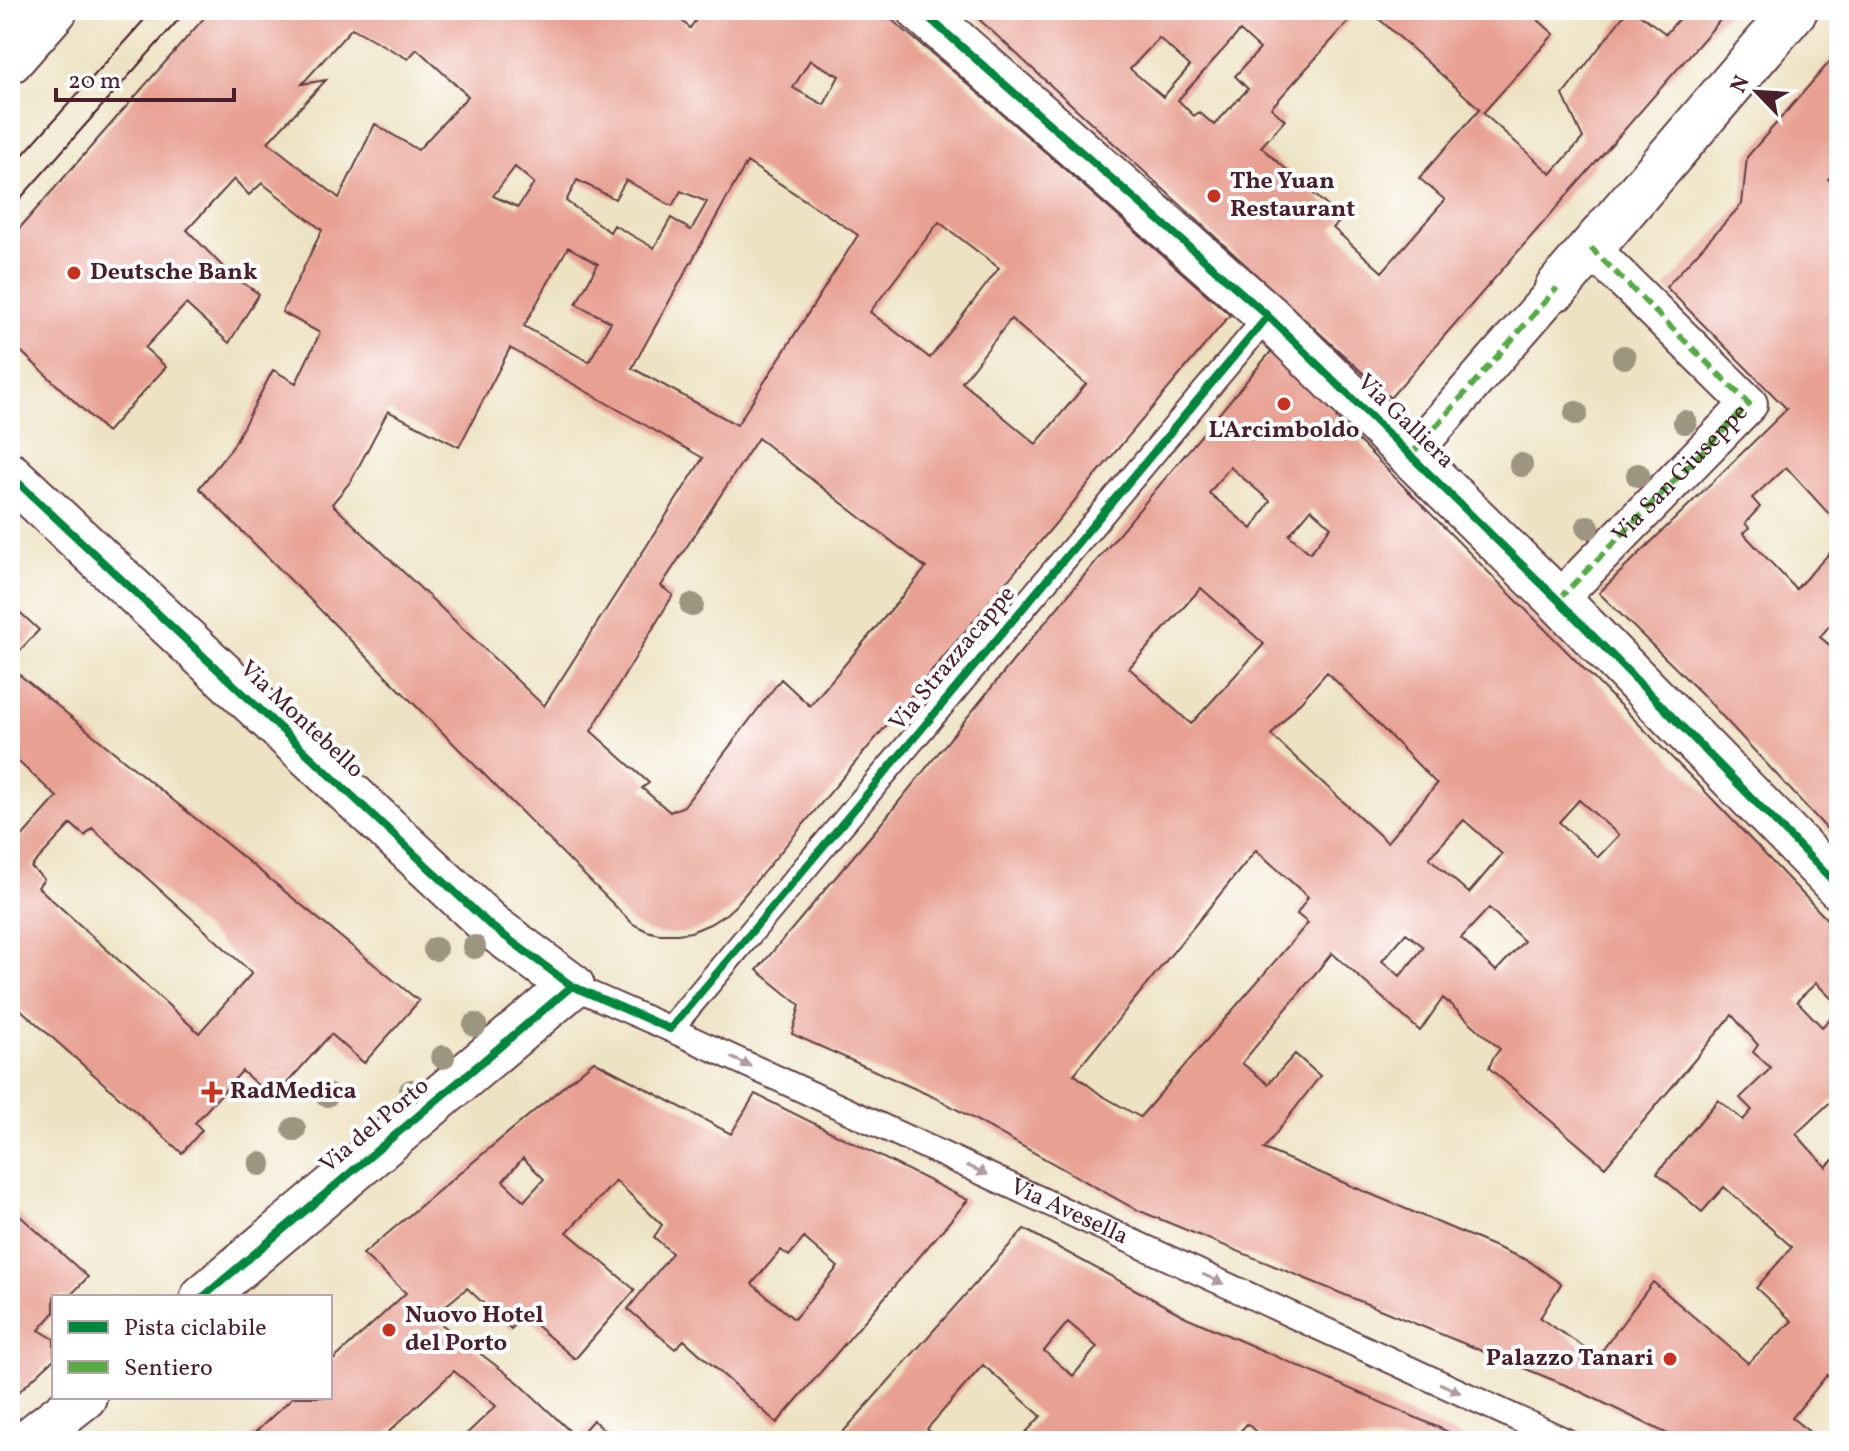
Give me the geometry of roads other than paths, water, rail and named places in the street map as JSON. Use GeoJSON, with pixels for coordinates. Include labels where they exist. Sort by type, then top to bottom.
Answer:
{"type":"FeatureCollection","features":[{"type":"Feature","properties":{"kind":"street"},"geometry":{"type":"LineString","coordinates":[[10,61],[55,10]]}},
{"type":"Feature","properties":{"kind":"street","name":"Via Galliera"},"geometry":{"type":"LineString","coordinates":[[920,10],[1268,316],[1558,600],[1839,887]]}},
{"type":"Feature","properties":{"kind":"street"},"geometry":{"type":"LineString","coordinates":[[1411,455],[1795,10]]}},
{"type":"Feature","properties":{"kind":"street","name":"Via San Giuseppe"},"geometry":{"type":"LineString","coordinates":[[1558,600],[1749,404],[1591,248]]}},
{"type":"Feature","properties":{"kind":"street","name":"Via Montebello"},"geometry":{"type":"LineString","coordinates":[[10,475],[491,926],[572,986]]}},
{"type":"Feature","properties":{"kind":"street","name":"Via del Porto"},"geometry":{"type":"LineString","coordinates":[[205,1295],[572,986]]}},
{"type":"Feature","properties":{"kind":"lane","name":"Via Strazzacappe"},"geometry":{"type":"LineString","coordinates":[[670,1029],[1268,316]]}},
{"type":"Feature","properties":{"kind":"lane","name":"Via Avesella"},"geometry":{"type":"LineString","coordinates":[[572,986],[1566,1441]]}},
{"type":"Feature","properties":{"kind":"tram line"},"geometry":{"type":"LineString","coordinates":[[10,169],[153,10]]}},
{"type":"Feature","properties":{"kind":"tram line"},"geometry":{"type":"LineString","coordinates":[[10,210],[187,10]]}},
{"type":"Feature","properties":{"kind":"place","name":"The Yuan Restaurant"},"geometry":{"type":"Point","coordinates":[1214,196]}},
{"type":"Feature","properties":{"kind":"place","name":"Deutsche Bank"},"geometry":{"type":"Point","coordinates":[74,273]}},
{"type":"Feature","properties":{"kind":"place","name":"L'Arcimboldo"},"geometry":{"type":"Point","coordinates":[1284,404]}},
{"type":"Feature","properties":{"kind":"place","name":"RadMedica"},"geometry":{"type":"Point","coordinates":[212,1092]}},
{"type":"Feature","properties":{"kind":"place","name":"Nuovo Hotel del Porto"},"geometry":{"type":"Point","coordinates":[389,1330]}},
{"type":"Feature","properties":{"kind":"place","name":"Palazzo Tanari"},"geometry":{"type":"Point","coordinates":[1670,1359]}}]}
